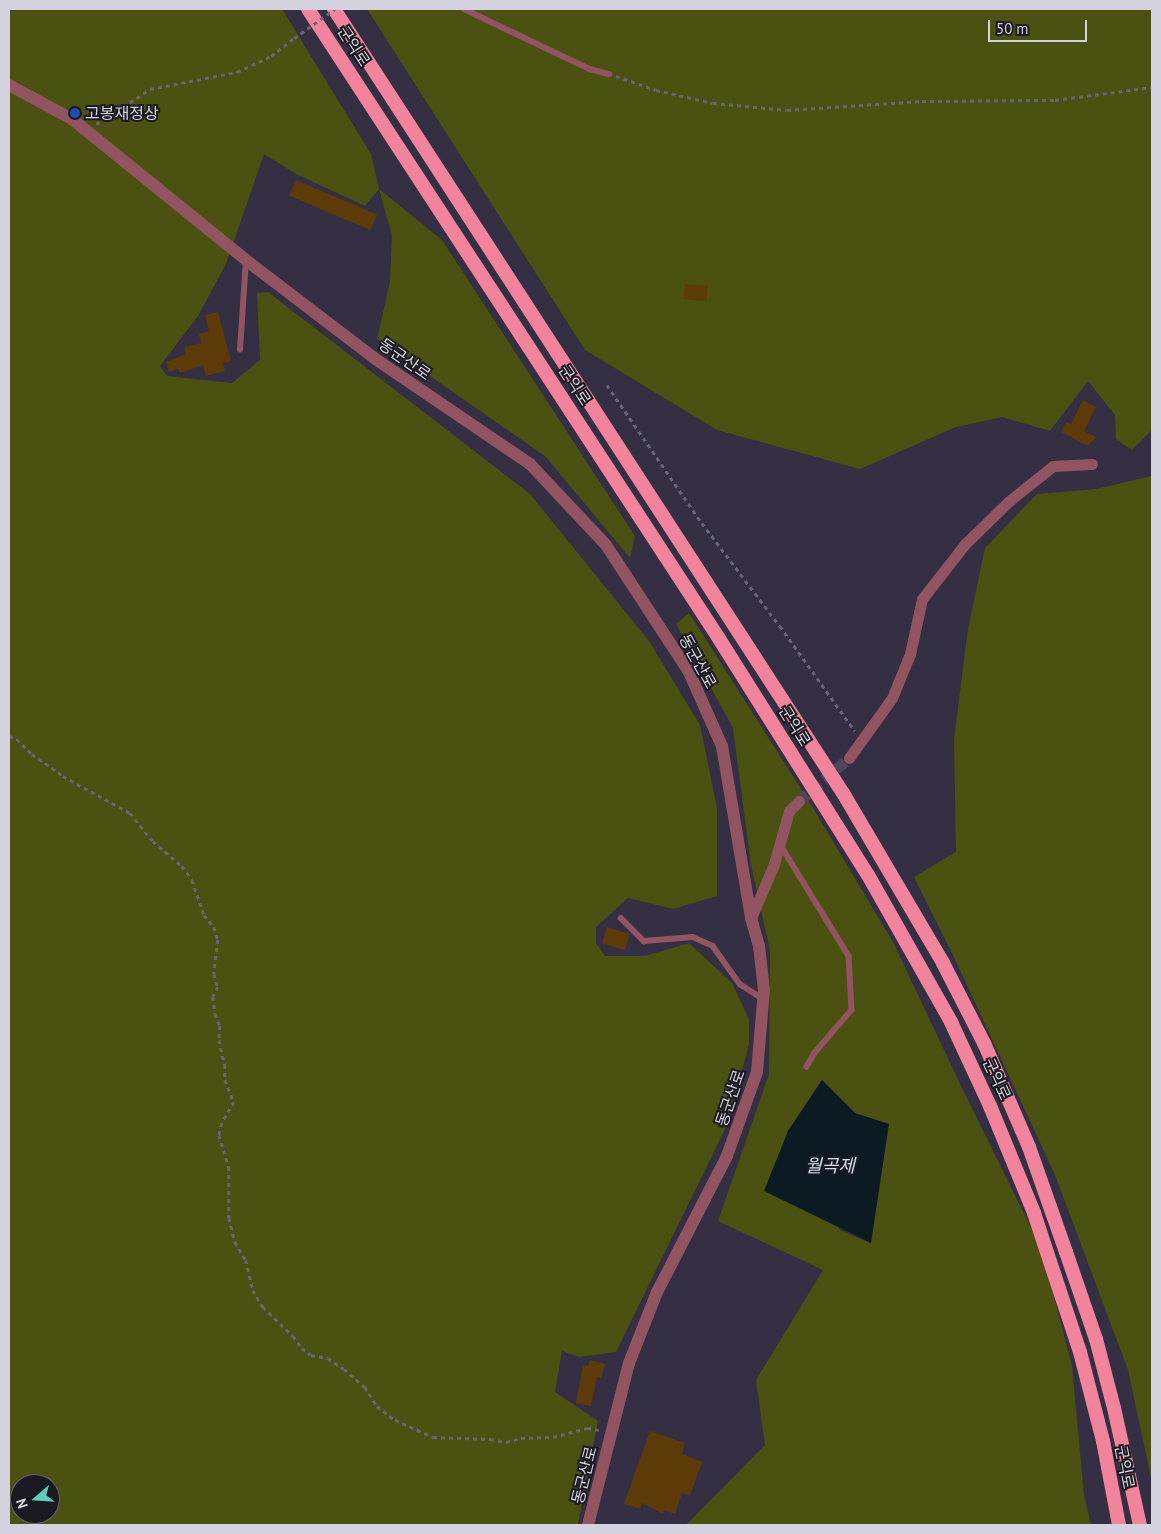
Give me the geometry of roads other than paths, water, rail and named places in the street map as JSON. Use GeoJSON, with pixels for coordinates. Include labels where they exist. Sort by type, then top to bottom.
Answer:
{"type":"FeatureCollection","features":[{"type":"Feature","properties":{"kind":"highway","name":"군익로"},"geometry":{"type":"LineString","coordinates":[[308,9],[724,645],[868,876],[951,1022],[990,1106],[1034,1213],[1080,1352],[1102,1441],[1119,1525]]}},
{"type":"Feature","properties":{"kind":"highway","name":"군익로"},"geometry":{"type":"LineString","coordinates":[[334,9],[843,793],[943,963],[984,1044],[1032,1156],[1096,1339],[1141,1525]]}},
{"type":"Feature","properties":{"kind":"street","name":"동군산로"},"geometry":{"type":"LineString","coordinates":[[9,85],[72,119],[246,260],[374,358],[530,464],[606,546],[689,672],[722,746],[751,918],[759,946],[764,998],[757,1072],[727,1156],[657,1292],[629,1363],[588,1525]]}},
{"type":"Feature","properties":{"kind":"street"},"geometry":{"type":"LineString","coordinates":[[849,758],[892,698],[910,654],[922,599],[965,544],[1010,501],[1052,466],[1092,464]]}},
{"type":"Feature","properties":{"kind":"street"},"geometry":{"type":"LineString","coordinates":[[751,918],[774,864],[789,811],[799,801]]}},
{"type":"Feature","properties":{"kind":"lane"},"geometry":{"type":"LineString","coordinates":[[464,9],[590,69],[609,74]]}},
{"type":"Feature","properties":{"kind":"lane"},"geometry":{"type":"LineString","coordinates":[[240,350],[246,260]]}},
{"type":"Feature","properties":{"kind":"lane"},"geometry":{"type":"LineString","coordinates":[[780,844],[849,956],[852,1010],[815,1053],[806,1067]]}},
{"type":"Feature","properties":{"kind":"lane"},"geometry":{"type":"LineString","coordinates":[[621,918],[644,941],[694,937],[713,946],[740,984],[764,998]]}},
{"type":"Feature","properties":{"kind":"water","name":"월곡제"},"geometry":{"type":"Polygon","coordinates":[[[822,1080],[855,1113],[889,1124],[871,1243],[764,1191],[788,1131],[822,1080]]]}},
{"type":"Feature","properties":{"kind":"tunnel"},"geometry":{"type":"LineString","coordinates":[[799,801],[849,758]]}},
{"type":"Feature","properties":{"kind":"place","name":"고봉재정상"},"geometry":{"type":"Point","coordinates":[75,113]}}]}
